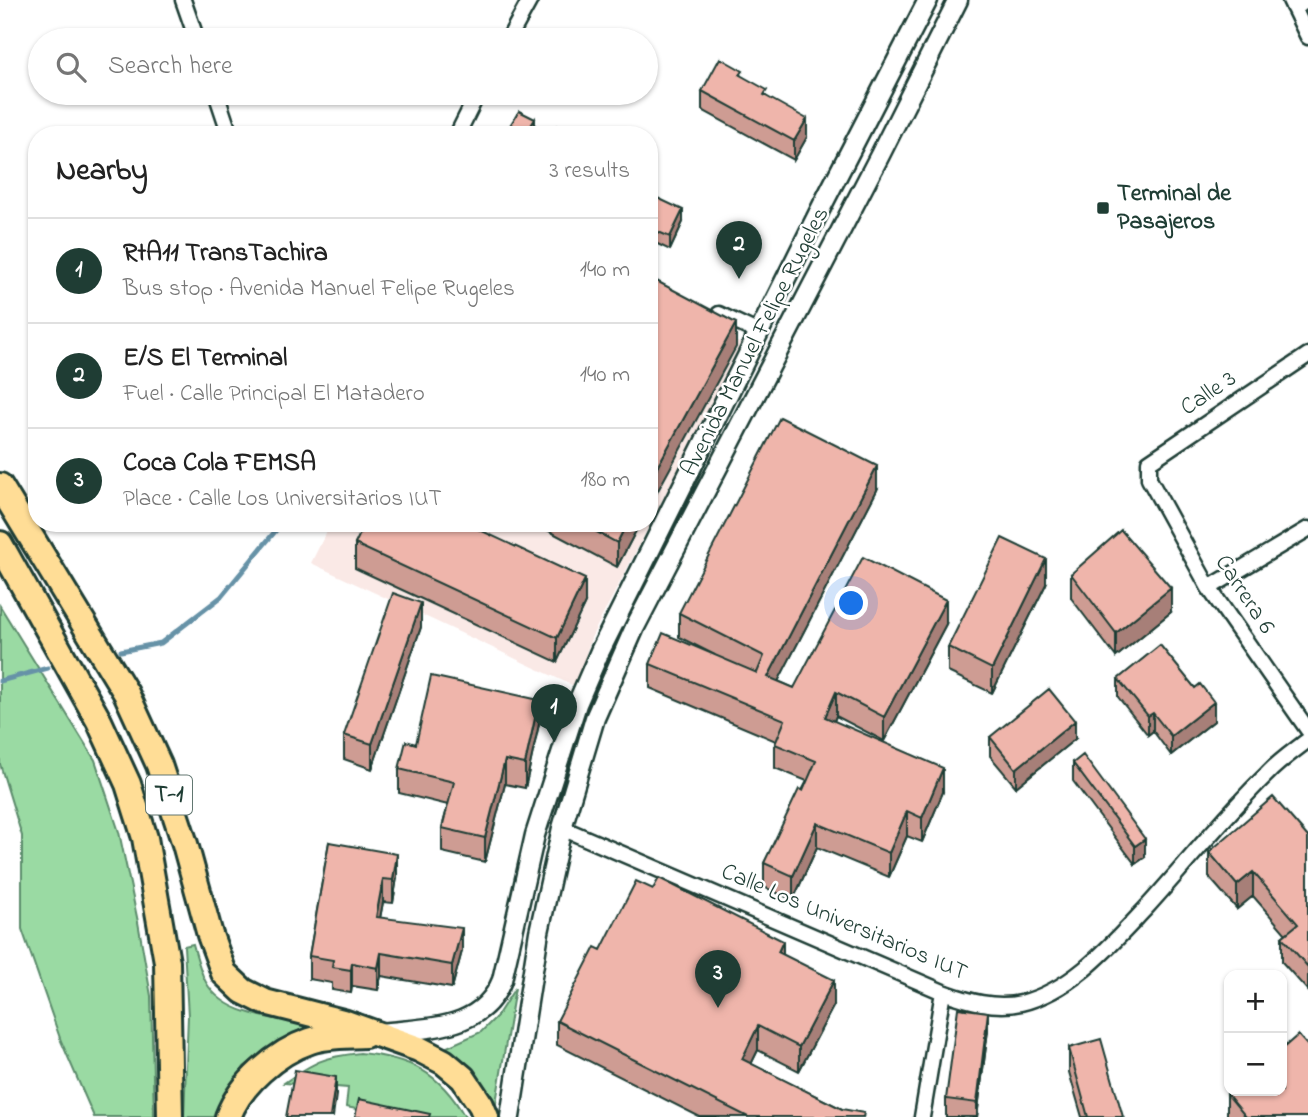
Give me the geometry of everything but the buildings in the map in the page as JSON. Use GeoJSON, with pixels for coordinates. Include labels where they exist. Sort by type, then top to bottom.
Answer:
{"type":"FeatureCollection","features":[{"type":"Feature","properties":{"kind":"highway","name":"T-1"},"geometry":{"type":"LineString","coordinates":[[0,486],[28,532]]}},
{"type":"Feature","properties":{"kind":"highway","name":"T-1"},"geometry":{"type":"LineString","coordinates":[[28,532],[127,693],[159,765],[224,973],[243,991],[265,1002],[343,1022],[419,1049],[444,1062],[463,1078],[486,1117]]}},
{"type":"Feature","properties":{"kind":"highway","name":"T-1"},"geometry":{"type":"LineString","coordinates":[[0,544],[99,721],[128,784],[145,838],[167,962],[170,1117]]}},
{"type":"Feature","properties":{"kind":"highway"},"geometry":{"type":"LineString","coordinates":[[228,1117],[231,1108],[256,1075],[284,1054],[311,1040],[376,1034]]}},
{"type":"Feature","properties":{"kind":"street"},"geometry":{"type":"LineString","coordinates":[[183,0],[193,28]]}},
{"type":"Feature","properties":{"kind":"street"},"geometry":{"type":"LineString","coordinates":[[515,28],[530,0]]}},
{"type":"Feature","properties":{"kind":"street","name":"Avenida Manuel Felipe Rugeles"},"geometry":{"type":"LineString","coordinates":[[376,1034],[455,1024],[475,1015],[496,995],[502,980],[535,835],[577,704],[600,651],[928,0]]}},
{"type":"Feature","properties":{"kind":"street","name":"Avenida Manuel Felipe Rugeles"},"geometry":{"type":"LineString","coordinates":[[510,1117],[539,932],[562,828],[595,718],[635,627],[880,155],[957,0]]}},
{"type":"Feature","properties":{"kind":"street"},"geometry":{"type":"LineString","coordinates":[[1308,1],[1292,4],[1308,37]]}},
{"type":"Feature","properties":{"kind":"street"},"geometry":{"type":"LineString","coordinates":[[219,105],[227,126]]}},
{"type":"Feature","properties":{"kind":"street"},"geometry":{"type":"LineString","coordinates":[[462,126],[472,105]]}},
{"type":"Feature","properties":{"kind":"street"},"geometry":{"type":"LineString","coordinates":[[705,308],[759,333]]}},
{"type":"Feature","properties":{"kind":"street","name":"Calle 3"},"geometry":{"type":"LineString","coordinates":[[1149,479],[1149,462],[1308,355]]}},
{"type":"Feature","properties":{"kind":"street","name":"Carrera 6"},"geometry":{"type":"LineString","coordinates":[[1149,479],[1209,588],[1308,730]]}},
{"type":"Feature","properties":{"kind":"street"},"geometry":{"type":"LineString","coordinates":[[1209,588],[1308,529]]}},
{"type":"Feature","properties":{"kind":"street","name":"Calle Los Universitarios IUT"},"geometry":{"type":"LineString","coordinates":[[562,828],[943,992],[998,1005],[1020,1003],[1068,981],[1102,954],[1268,772],[1308,740]]}},
{"type":"Feature","properties":{"kind":"street"},"geometry":{"type":"LineString","coordinates":[[922,1117],[943,992]]}},
{"type":"Feature","properties":{"kind":"shaded area"},"geometry":{"type":"Polygon","coordinates":[[[658,298],[743,345],[658,509],[658,298]]]}},
{"type":"Feature","properties":{"kind":"shaded area"},"geometry":{"type":"Polygon","coordinates":[[[326,532],[646,532],[591,638],[576,687],[311,563],[326,532]]]}},
{"type":"Feature","properties":{"kind":"green space"},"geometry":{"type":"Polygon","coordinates":[[[0,606],[95,760],[119,832],[151,996],[154,1117],[94,1117],[61,1041],[22,929],[22,836],[0,764],[0,606]]]}},
{"type":"Feature","properties":{"kind":"green space"},"geometry":{"type":"Polygon","coordinates":[[[193,944],[203,976],[221,1000],[248,1013],[309,1025],[273,1045],[244,1067],[213,1117],[184,1117],[188,1016],[184,946],[193,944]]]}},
{"type":"Feature","properties":{"kind":"green space"},"geometry":{"type":"Polygon","coordinates":[[[515,988],[495,1109],[470,1068],[447,1047],[481,1032],[497,1016],[515,988]]]}},
{"type":"Feature","properties":{"kind":"green space"},"geometry":{"type":"Polygon","coordinates":[[[360,1053],[408,1063],[421,1070],[445,1088],[465,1117],[397,1117],[346,1107],[348,1088],[284,1083],[319,1062],[360,1053]]]}},
{"type":"Feature","properties":{"kind":"waterway"},"geometry":{"type":"LineString","coordinates":[[121,651],[161,643],[221,597],[275,532]]}},
{"type":"Feature","properties":{"kind":"waterway"},"geometry":{"type":"LineString","coordinates":[[0,681],[48,668]]}},
{"type":"Feature","properties":{"kind":"place","name":"Terminal de Pasajeros"},"geometry":{"type":"Point","coordinates":[1103,208]}},
{"type":"Feature","properties":{"kind":"place","name":"E/S El Terminal"},"geometry":{"type":"Point","coordinates":[739,279]}},
{"type":"Feature","properties":{"kind":"place","name":"RtA11 TransTachira"},"geometry":{"type":"Point","coordinates":[554,742]}},
{"type":"Feature","properties":{"kind":"place","name":"Coca Cola FEMSA"},"geometry":{"type":"Point","coordinates":[718,1008]}}]}
